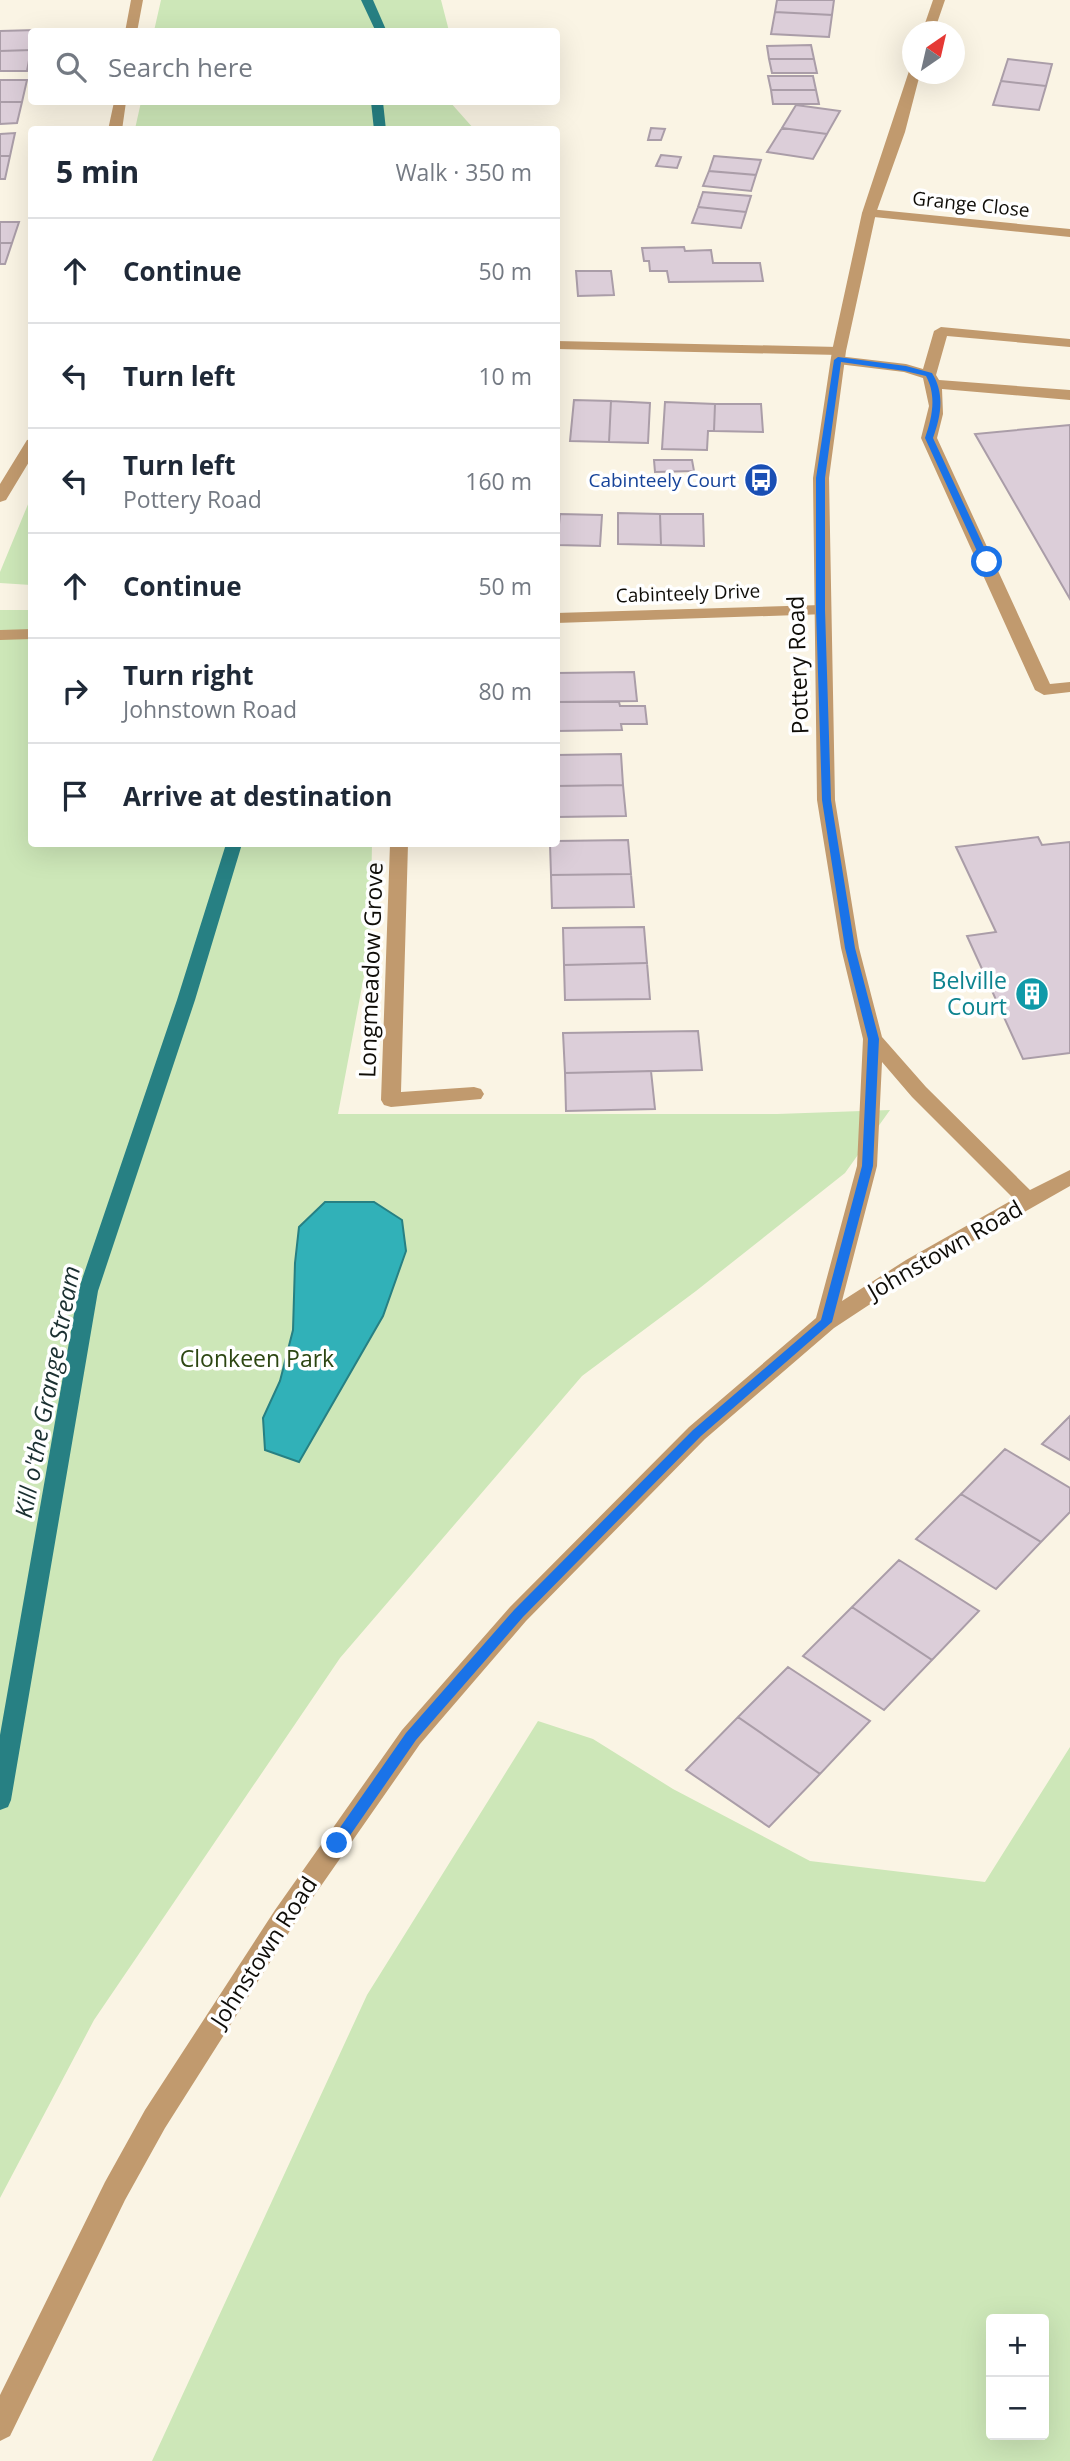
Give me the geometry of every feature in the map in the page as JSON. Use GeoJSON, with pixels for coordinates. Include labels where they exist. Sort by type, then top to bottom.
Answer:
{"type":"FeatureCollection","features":[{"type":"Feature","properties":{"kind":"street"},"geometry":{"type":"LineString","coordinates":[[132,28],[137,0]]}},
{"type":"Feature","properties":{"kind":"street"},"geometry":{"type":"LineString","coordinates":[[932,21],[939,0]]}},
{"type":"Feature","properties":{"kind":"street","name":"Pottery Road"},"geometry":{"type":"LineString","coordinates":[[911,84],[898,132],[869,213],[838,355],[821,478],[821,610],[827,800],[850,948],[873,1039],[919,1092],[1028,1201]]}},
{"type":"Feature","properties":{"kind":"street"},"geometry":{"type":"LineString","coordinates":[[116,126],[119,105]]}},
{"type":"Feature","properties":{"kind":"street","name":"Grange Close"},"geometry":{"type":"LineString","coordinates":[[869,213],[1070,233]]}},
{"type":"Feature","properties":{"kind":"street"},"geometry":{"type":"LineString","coordinates":[[1070,344],[941,331],[932,379],[937,415],[929,438],[1044,690],[1070,687]]}},
{"type":"Feature","properties":{"kind":"street"},"geometry":{"type":"LineString","coordinates":[[560,345],[838,355],[906,368],[932,379],[1070,394]]}},
{"type":"Feature","properties":{"kind":"street"},"geometry":{"type":"LineString","coordinates":[[0,497],[28,450]]}},
{"type":"Feature","properties":{"kind":"street","name":"Cabinteely Drive"},"geometry":{"type":"LineString","coordinates":[[560,618],[821,610]]}},
{"type":"Feature","properties":{"kind":"street"},"geometry":{"type":"LineString","coordinates":[[0,635],[28,634]]}},
{"type":"Feature","properties":{"kind":"street","name":"Longmeadow Grove"},"geometry":{"type":"LineString","coordinates":[[399,847],[391,1100],[474,1094]]}},
{"type":"Feature","properties":{"kind":"street"},"geometry":{"type":"LineString","coordinates":[[826,1322],[867,1166],[873,1039]]}},
{"type":"Feature","properties":{"kind":"street","name":"Johnstown Road"},"geometry":{"type":"LineString","coordinates":[[0,2426],[115,2190],[155,2119],[284,1918],[411,1737],[518,1614],[697,1433],[826,1322],[914,1265],[1070,1177]]}},
{"type":"Feature","properties":{"kind":"green space"},"geometry":{"type":"Polygon","coordinates":[[[161,0],[441,0],[448,28],[155,28],[161,0]]]}},
{"type":"Feature","properties":{"kind":"green space"},"geometry":{"type":"Polygon","coordinates":[[[140,105],[453,105],[471,126],[136,126],[140,105]]]}},
{"type":"Feature","properties":{"kind":"green space"},"geometry":{"type":"Polygon","coordinates":[[[28,504],[28,585],[0,583],[0,572],[28,504]]]}},
{"type":"Feature","properties":{"kind":"green space","name":"Clonkeen Park"},"geometry":{"type":"Polygon","coordinates":[[[0,610],[28,610],[28,847],[372,847],[370,944],[338,1114],[777,1114],[890,1110],[845,1173],[696,1291],[582,1376],[340,1658],[94,2020],[0,2198],[0,610]]]}},
{"type":"Feature","properties":{"kind":"green space"},"geometry":{"type":"Polygon","coordinates":[[[538,1721],[593,1739],[673,1789],[810,1861],[985,1882],[1070,1747],[1070,2461],[152,2461],[367,1995],[538,1721]]]}},
{"type":"Feature","properties":{"kind":"water"},"geometry":{"type":"Polygon","coordinates":[[[325,1202],[374,1202],[402,1220],[406,1251],[383,1316],[299,1462],[265,1450],[263,1418],[280,1381],[293,1330],[299,1227],[325,1202]]]}},
{"type":"Feature","properties":{"kind":"building"},"geometry":{"type":"Polygon","coordinates":[[[777,0],[834,0],[832,15],[775,12],[777,0]]]}},
{"type":"Feature","properties":{"kind":"building"},"geometry":{"type":"Polygon","coordinates":[[[775,12],[832,15],[829,37],[771,34],[775,12]]]}},
{"type":"Feature","properties":{"kind":"building"},"geometry":{"type":"Polygon","coordinates":[[[28,30],[28,50],[0,51],[0,31],[28,30]]]}},
{"type":"Feature","properties":{"kind":"building"},"geometry":{"type":"Polygon","coordinates":[[[811,45],[814,59],[769,59],[767,46],[811,45]]]}},
{"type":"Feature","properties":{"kind":"building"},"geometry":{"type":"Polygon","coordinates":[[[28,50],[27,71],[0,71],[0,51],[28,50]]]}},
{"type":"Feature","properties":{"kind":"building"},"geometry":{"type":"Polygon","coordinates":[[[769,59],[814,59],[817,73],[772,73],[769,59]]]}},
{"type":"Feature","properties":{"kind":"building"},"geometry":{"type":"Polygon","coordinates":[[[1008,59],[1052,64],[1046,86],[1001,81],[1008,59]]]}},
{"type":"Feature","properties":{"kind":"building"},"geometry":{"type":"Polygon","coordinates":[[[768,76],[813,76],[816,90],[771,90],[768,76]]]}},
{"type":"Feature","properties":{"kind":"building"},"geometry":{"type":"Polygon","coordinates":[[[0,80],[27,80],[22,102],[0,102],[0,80]]]}},
{"type":"Feature","properties":{"kind":"building"},"geometry":{"type":"Polygon","coordinates":[[[1001,81],[1046,86],[1039,110],[993,105],[1001,81]]]}},
{"type":"Feature","properties":{"kind":"building"},"geometry":{"type":"Polygon","coordinates":[[[771,90],[816,90],[819,104],[773,104],[771,90]]]}},
{"type":"Feature","properties":{"kind":"building"},"geometry":{"type":"Polygon","coordinates":[[[0,102],[22,102],[17,123],[0,124],[0,102]]]}},
{"type":"Feature","properties":{"kind":"building"},"geometry":{"type":"Polygon","coordinates":[[[796,105],[840,111],[827,134],[782,128],[796,105]]]}},
{"type":"Feature","properties":{"kind":"building"},"geometry":{"type":"Polygon","coordinates":[[[651,128],[665,129],[661,140],[648,140],[651,128]]]}},
{"type":"Feature","properties":{"kind":"building"},"geometry":{"type":"Polygon","coordinates":[[[782,128],[827,134],[813,159],[767,152],[782,128]]]}},
{"type":"Feature","properties":{"kind":"building"},"geometry":{"type":"Polygon","coordinates":[[[15,133],[10,156],[0,156],[0,134],[15,133]]]}},
{"type":"Feature","properties":{"kind":"building"},"geometry":{"type":"Polygon","coordinates":[[[661,155],[681,157],[677,168],[656,166],[661,155]]]}},
{"type":"Feature","properties":{"kind":"building"},"geometry":{"type":"Polygon","coordinates":[[[0,156],[10,156],[5,179],[0,179],[0,156]]]}},
{"type":"Feature","properties":{"kind":"building"},"geometry":{"type":"Polygon","coordinates":[[[714,156],[761,160],[756,175],[709,171],[714,156]]]}},
{"type":"Feature","properties":{"kind":"building"},"geometry":{"type":"Polygon","coordinates":[[[709,171],[756,175],[751,191],[703,186],[709,171]]]}},
{"type":"Feature","properties":{"kind":"building"},"geometry":{"type":"Polygon","coordinates":[[[703,192],[751,196],[746,212],[698,207],[703,192]]]}},
{"type":"Feature","properties":{"kind":"building"},"geometry":{"type":"Polygon","coordinates":[[[698,207],[746,212],[741,228],[692,223],[698,207]]]}},
{"type":"Feature","properties":{"kind":"building"},"geometry":{"type":"Polygon","coordinates":[[[0,222],[19,222],[12,243],[0,243],[0,222]]]}},
{"type":"Feature","properties":{"kind":"building"},"geometry":{"type":"Polygon","coordinates":[[[0,243],[12,243],[5,264],[0,264],[0,243]]]}},
{"type":"Feature","properties":{"kind":"building"},"geometry":{"type":"Polygon","coordinates":[[[684,247],[685,251],[711,250],[713,263],[760,263],[763,281],[669,282],[667,271],[650,271],[649,261],[644,261],[642,248],[684,247]]]}},
{"type":"Feature","properties":{"kind":"building"},"geometry":{"type":"Polygon","coordinates":[[[576,271],[611,271],[614,295],[578,296],[576,271]]]}},
{"type":"Feature","properties":{"kind":"building"},"geometry":{"type":"Polygon","coordinates":[[[574,400],[611,401],[609,442],[570,441],[574,400]]]}},
{"type":"Feature","properties":{"kind":"building"},"geometry":{"type":"Polygon","coordinates":[[[611,401],[650,403],[648,443],[609,442],[611,401]]]}},
{"type":"Feature","properties":{"kind":"building"},"geometry":{"type":"Polygon","coordinates":[[[665,402],[715,404],[714,431],[708,431],[707,450],[662,449],[665,402]]]}},
{"type":"Feature","properties":{"kind":"building"},"geometry":{"type":"Polygon","coordinates":[[[715,404],[761,404],[763,432],[714,431],[715,404]]]}},
{"type":"Feature","properties":{"kind":"building"},"geometry":{"type":"Polygon","coordinates":[[[1070,425],[1070,599],[975,434],[1070,425]]]}},
{"type":"Feature","properties":{"kind":"building"},"geometry":{"type":"Polygon","coordinates":[[[654,460],[692,460],[694,471],[655,472],[654,460]]]}},
{"type":"Feature","properties":{"kind":"building"},"geometry":{"type":"Polygon","coordinates":[[[618,513],[660,514],[661,545],[618,544],[618,513]]]}},
{"type":"Feature","properties":{"kind":"building"},"geometry":{"type":"Polygon","coordinates":[[[560,514],[602,515],[600,546],[560,545],[560,514]]]}},
{"type":"Feature","properties":{"kind":"building"},"geometry":{"type":"Polygon","coordinates":[[[660,514],[703,514],[704,546],[661,545],[660,514]]]}},
{"type":"Feature","properties":{"kind":"building"},"geometry":{"type":"Polygon","coordinates":[[[634,672],[637,701],[560,702],[560,673],[634,672]]]}},
{"type":"Feature","properties":{"kind":"building"},"geometry":{"type":"Polygon","coordinates":[[[560,702],[619,702],[620,706],[645,706],[647,724],[621,724],[622,730],[560,731],[560,702]]]}},
{"type":"Feature","properties":{"kind":"building"},"geometry":{"type":"Polygon","coordinates":[[[621,754],[623,785],[560,786],[560,755],[621,754]]]}},
{"type":"Feature","properties":{"kind":"building"},"geometry":{"type":"Polygon","coordinates":[[[623,785],[626,816],[560,817],[560,786],[623,785]]]}},
{"type":"Feature","properties":{"kind":"building","name":"Belville Court"},"geometry":{"type":"Polygon","coordinates":[[[1038,837],[1042,845],[1070,842],[1070,1053],[1023,1059],[967,936],[996,932],[956,847],[1038,837]]]}},
{"type":"Feature","properties":{"kind":"building"},"geometry":{"type":"Polygon","coordinates":[[[628,840],[631,874],[551,875],[550,847],[560,847],[560,841],[628,840]]]}},
{"type":"Feature","properties":{"kind":"building"},"geometry":{"type":"Polygon","coordinates":[[[631,874],[634,907],[552,908],[551,875],[631,874]]]}},
{"type":"Feature","properties":{"kind":"building"},"geometry":{"type":"Polygon","coordinates":[[[644,927],[647,963],[564,965],[563,928],[644,927]]]}},
{"type":"Feature","properties":{"kind":"building"},"geometry":{"type":"Polygon","coordinates":[[[647,963],[650,999],[565,1000],[564,965],[647,963]]]}},
{"type":"Feature","properties":{"kind":"building"},"geometry":{"type":"Polygon","coordinates":[[[698,1031],[702,1070],[565,1073],[563,1033],[698,1031]]]}},
{"type":"Feature","properties":{"kind":"building"},"geometry":{"type":"Polygon","coordinates":[[[651,1071],[655,1109],[566,1111],[565,1073],[651,1071]]]}},
{"type":"Feature","properties":{"kind":"building"},"geometry":{"type":"Polygon","coordinates":[[[1070,1416],[1070,1460],[1042,1444],[1070,1416]]]}},
{"type":"Feature","properties":{"kind":"building"},"geometry":{"type":"Polygon","coordinates":[[[1005,1449],[1070,1488],[1070,1512],[1041,1542],[961,1494],[1005,1449]]]}},
{"type":"Feature","properties":{"kind":"building"},"geometry":{"type":"Polygon","coordinates":[[[961,1494],[1041,1542],[996,1589],[916,1539],[961,1494]]]}},
{"type":"Feature","properties":{"kind":"building"},"geometry":{"type":"Polygon","coordinates":[[[899,1560],[979,1611],[932,1660],[852,1607],[899,1560]]]}},
{"type":"Feature","properties":{"kind":"building"},"geometry":{"type":"Polygon","coordinates":[[[852,1607],[932,1660],[884,1710],[803,1656],[852,1607]]]}},
{"type":"Feature","properties":{"kind":"building"},"geometry":{"type":"Polygon","coordinates":[[[788,1667],[870,1721],[820,1774],[738,1717],[788,1667]]]}},
{"type":"Feature","properties":{"kind":"building"},"geometry":{"type":"Polygon","coordinates":[[[738,1717],[820,1774],[769,1827],[686,1770],[738,1717]]]}},
{"type":"Feature","properties":{"kind":"waterway","name":"Kill o'the Grange Stream"},"geometry":{"type":"LineString","coordinates":[[367,0],[380,28]]}},
{"type":"Feature","properties":{"kind":"waterway","name":"Kill o'the Grange Stream"},"geometry":{"type":"LineString","coordinates":[[377,105],[380,126]]}},
{"type":"Feature","properties":{"kind":"waterway","name":"Kill o'the Grange Stream"},"geometry":{"type":"LineString","coordinates":[[0,1800],[88,1291],[186,1000],[233,847]]}},
{"type":"Feature","properties":{"kind":"place","name":"Cabinteely Court"},"geometry":{"type":"Point","coordinates":[761,480]}},
{"type":"Feature","properties":{"kind":"place","name":"Belville Court"},"geometry":{"type":"Point","coordinates":[1032,994]}},
{"type":"Feature","properties":{"kind":"route"},"geometry":{"type":"LineString","coordinates":[[337,1843],[411,1737],[518,1614],[697,1433],[826,1322],[867,1166],[873,1039],[850,948],[827,800],[821,610],[821,478],[838,360],[906,368],[929,375],[934,384],[937,415],[929,438],[987,562]]}}]}
